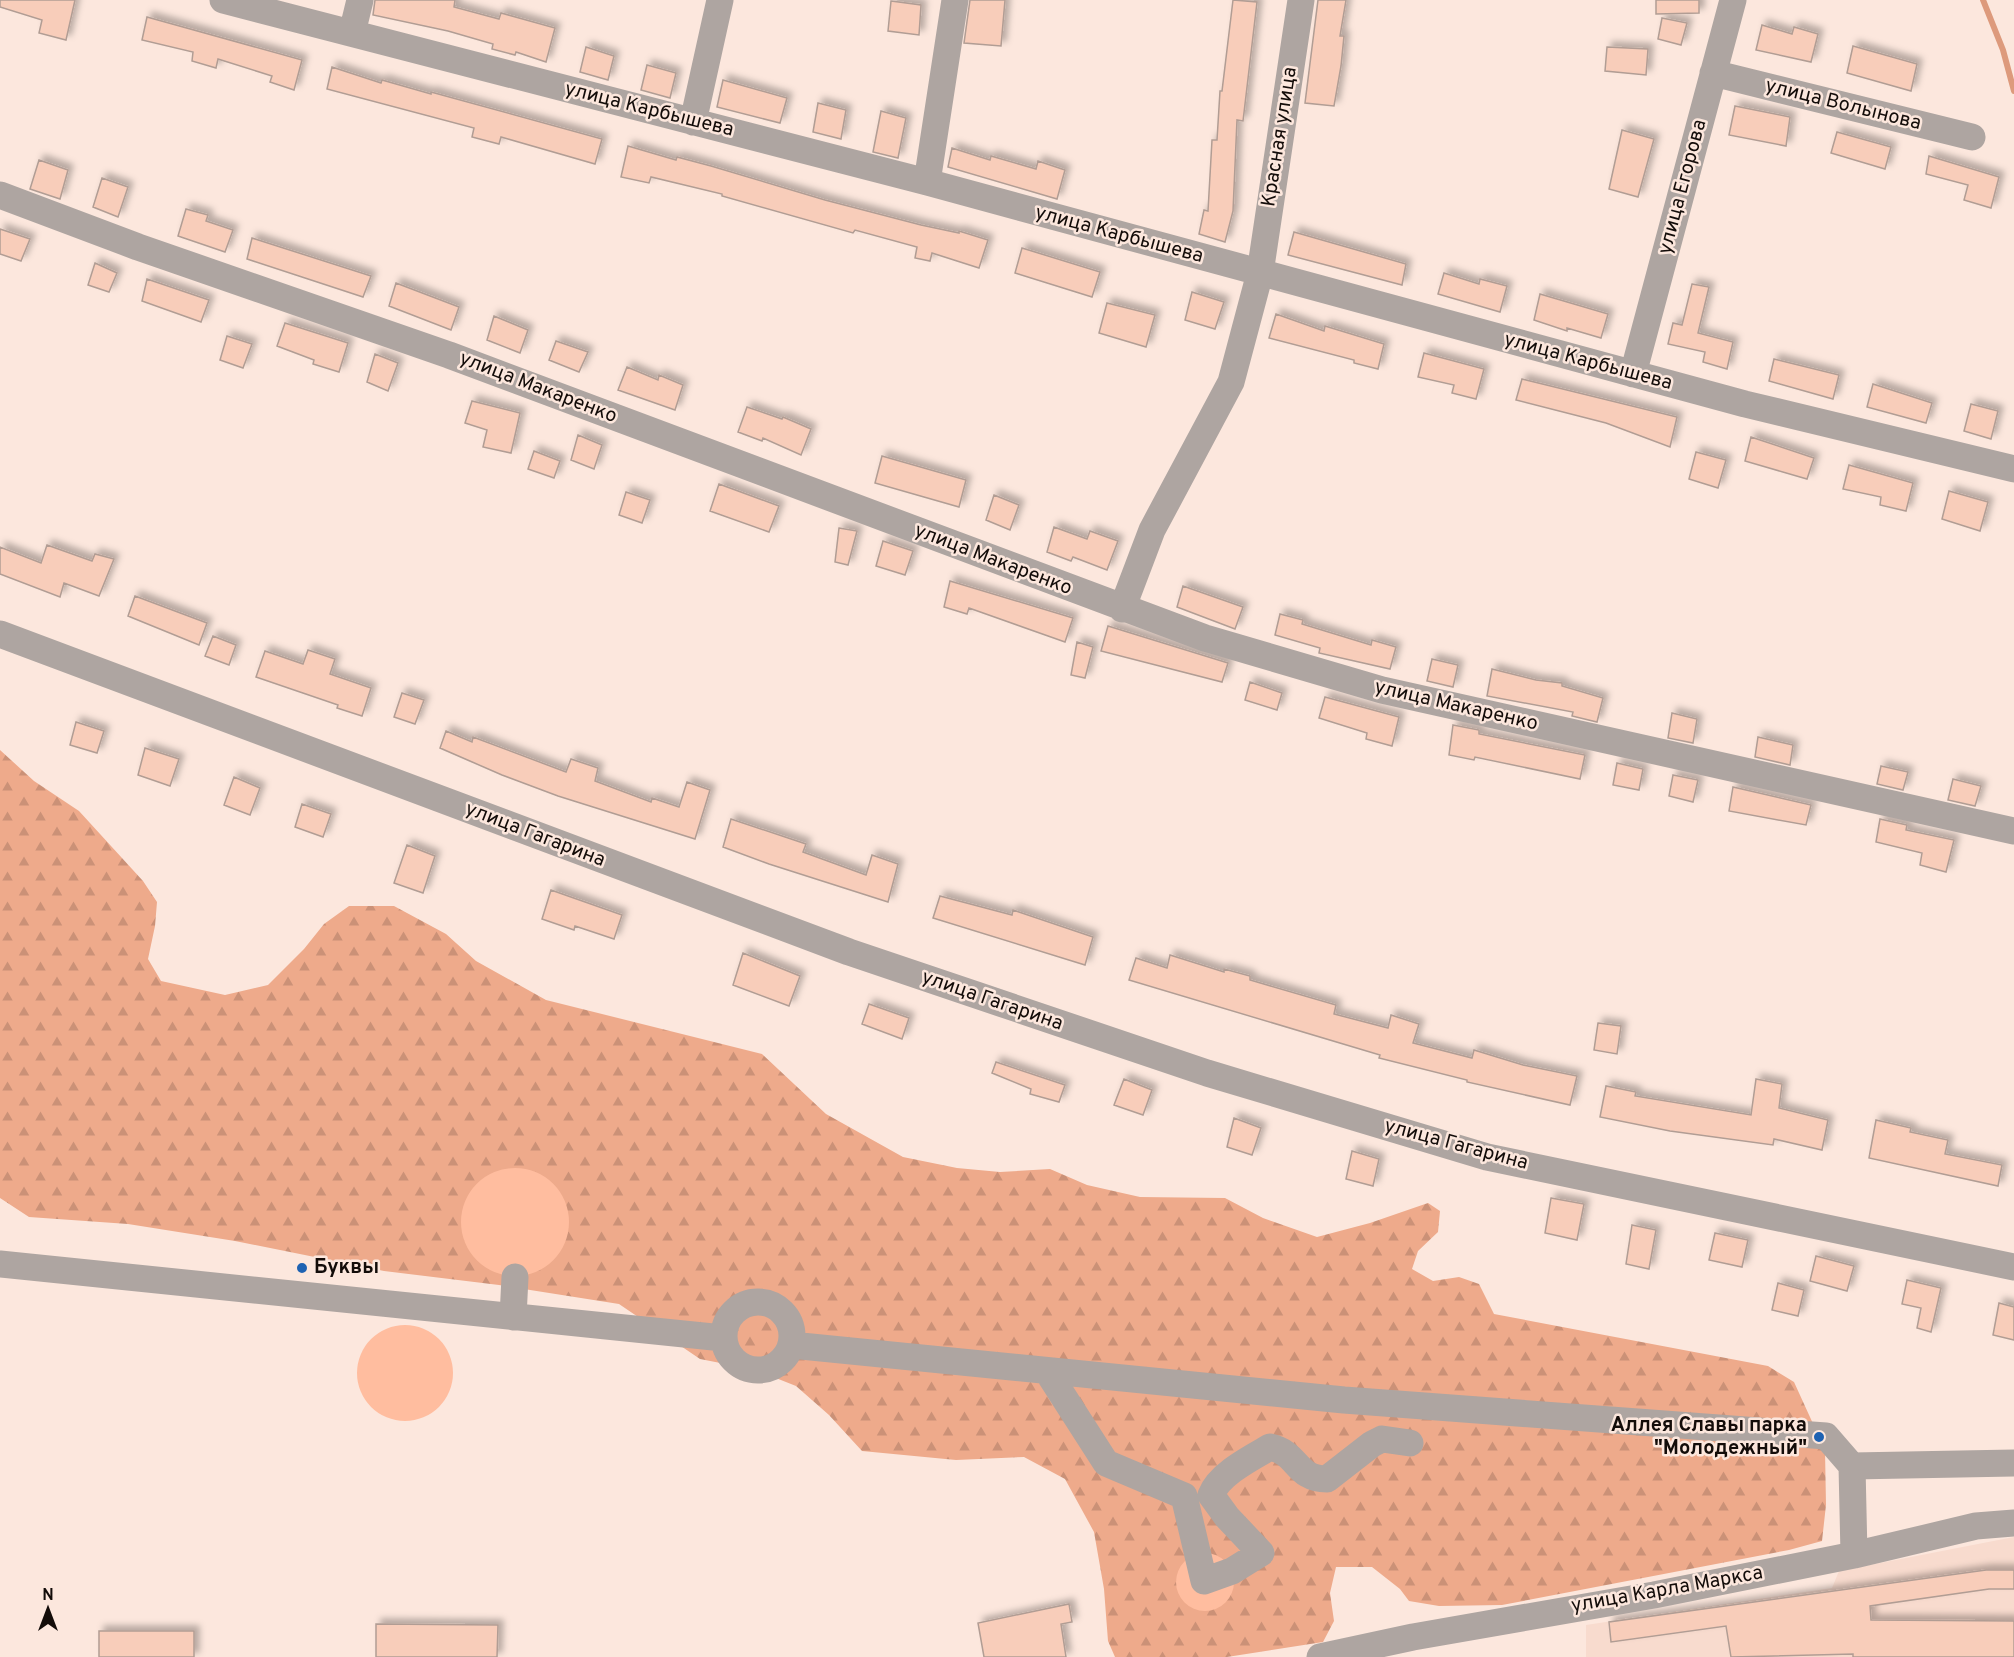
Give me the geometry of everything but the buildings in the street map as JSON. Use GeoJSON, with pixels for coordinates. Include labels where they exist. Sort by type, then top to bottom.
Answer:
{"type":"FeatureCollection","features":[{"type":"Feature","properties":{"kind":"street","name":"улица Карбышева"},"geometry":{"type":"LineString","coordinates":[[223,0],[927,182],[1745,404],[2014,469]]}},
{"type":"Feature","properties":{"kind":"street"},"geometry":{"type":"LineString","coordinates":[[352,33],[360,0]]}},
{"type":"Feature","properties":{"kind":"street"},"geometry":{"type":"LineString","coordinates":[[693,122],[720,0]]}},
{"type":"Feature","properties":{"kind":"street"},"geometry":{"type":"LineString","coordinates":[[927,182],[955,0]]}},
{"type":"Feature","properties":{"kind":"street","name":"Красная улица"},"geometry":{"type":"LineString","coordinates":[[1122,609],[1152,530],[1231,382],[1260,273],[1301,0]]}},
{"type":"Feature","properties":{"kind":"street","name":"улица Егорова"},"geometry":{"type":"LineString","coordinates":[[1633,374],[1733,0]]}},
{"type":"Feature","properties":{"kind":"street","name":"улица Волынова"},"geometry":{"type":"LineString","coordinates":[[1713,73],[1972,137]]}},
{"type":"Feature","properties":{"kind":"street","name":"улица Макаренко"},"geometry":{"type":"LineString","coordinates":[[0,195],[138,247],[449,355],[1204,638],[1382,690],[2014,831]]}},
{"type":"Feature","properties":{"kind":"street","name":"улица Гагарина"},"geometry":{"type":"LineString","coordinates":[[0,634],[849,952],[1207,1073],[1487,1157],[2014,1267]]}},
{"type":"Feature","properties":{"kind":"street"},"geometry":{"type":"LineString","coordinates":[[0,1264],[244,1299],[412,1316],[513,1317],[723,1338]]}},
{"type":"Feature","properties":{"kind":"street"},"geometry":{"type":"LineString","coordinates":[[513,1317],[515,1276]]}},
{"type":"Feature","properties":{"kind":"street"},"geometry":{"type":"LineString","coordinates":[[753,1301],[770,1303],[784,1313],[792,1328],[792,1345],[786,1357],[776,1366],[764,1370],[751,1370],[740,1366],[728,1354],[723,1338],[726,1321],[737,1308],[753,1301]]}},
{"type":"Feature","properties":{"kind":"street"},"geometry":{"type":"LineString","coordinates":[[792,1345],[1344,1400],[1826,1436],[1852,1466],[1854,1555]]}},
{"type":"Feature","properties":{"kind":"street"},"geometry":{"type":"LineString","coordinates":[[1047,1371],[1106,1463],[1184,1496],[1204,1581],[1232,1570],[1261,1554],[1227,1517],[1211,1495],[1214,1486],[1248,1460],[1270,1447],[1284,1450],[1306,1475],[1328,1479],[1372,1444],[1382,1440],[1410,1443]]}},
{"type":"Feature","properties":{"kind":"street"},"geometry":{"type":"LineString","coordinates":[[1852,1466],[2014,1463]]}},
{"type":"Feature","properties":{"kind":"street","name":"улица Карла Маркса"},"geometry":{"type":"LineString","coordinates":[[1320,1657],[1413,1636],[1654,1594],[1854,1555],[1976,1526],[2014,1523]]}},
{"type":"Feature","properties":{"kind":"shaded area"},"geometry":{"type":"Polygon","coordinates":[[[515,1168],[536,1172],[553,1184],[565,1201],[569,1222],[565,1243],[553,1260],[536,1272],[515,1276],[494,1272],[477,1260],[465,1243],[461,1222],[465,1201],[477,1184],[494,1172],[515,1168]]]}},
{"type":"Feature","properties":{"kind":"shaded area"},"geometry":{"type":"Polygon","coordinates":[[[405,1325],[423,1329],[439,1339],[449,1355],[453,1373],[449,1391],[439,1407],[423,1417],[405,1421],[387,1417],[371,1407],[361,1391],[357,1373],[361,1355],[371,1339],[387,1329],[405,1325]]]}},
{"type":"Feature","properties":{"kind":"shaded area"},"geometry":{"type":"Polygon","coordinates":[[[2014,1537],[2014,1657],[1586,1657],[1586,1625],[1832,1588],[1839,1571],[2014,1537]]]}},
{"type":"Feature","properties":{"kind":"shaded area"},"geometry":{"type":"Polygon","coordinates":[[[1205,1553],[1216,1555],[1229,1566],[1234,1582],[1232,1593],[1221,1606],[1205,1611],[1194,1609],[1181,1598],[1176,1582],[1178,1571],[1189,1558],[1205,1553]]]}},
{"type":"Feature","properties":{"kind":"green space"},"geometry":{"type":"Polygon","coordinates":[[[0,750],[34,781],[79,811],[143,881],[157,902],[148,959],[161,981],[225,995],[268,985],[304,949],[324,924],[349,906],[394,906],[446,934],[476,961],[546,1000],[762,1054],[826,1114],[903,1157],[957,1168],[1000,1172],[1050,1169],[1087,1185],[1140,1197],[1225,1198],[1263,1218],[1317,1237],[1370,1223],[1428,1203],[1440,1211],[1438,1232],[1418,1251],[1412,1269],[1433,1281],[1459,1277],[1479,1284],[1494,1314],[1768,1366],[1794,1382],[1825,1450],[1826,1505],[1822,1541],[1789,1550],[1502,1605],[1439,1606],[1409,1601],[1400,1589],[1372,1567],[1336,1567],[1330,1593],[1334,1621],[1323,1642],[1227,1657],[1115,1657],[1108,1641],[1104,1589],[1094,1532],[1065,1479],[1024,1457],[956,1460],[862,1451],[829,1415],[796,1386],[756,1370],[700,1359],[619,1304],[499,1285],[384,1271],[235,1241],[128,1224],[29,1217],[0,1198],[0,750]]]}},
{"type":"Feature","properties":{"kind":"waterway"},"geometry":{"type":"LineString","coordinates":[[1983,0],[2003,50],[2014,91]]}},
{"type":"Feature","properties":{"kind":"place","name":"Буквы"},"geometry":{"type":"Point","coordinates":[302,1268]}},
{"type":"Feature","properties":{"kind":"place","name":"Аллея Славы парка \"Молодежный\""},"geometry":{"type":"Point","coordinates":[1819,1437]}}]}
